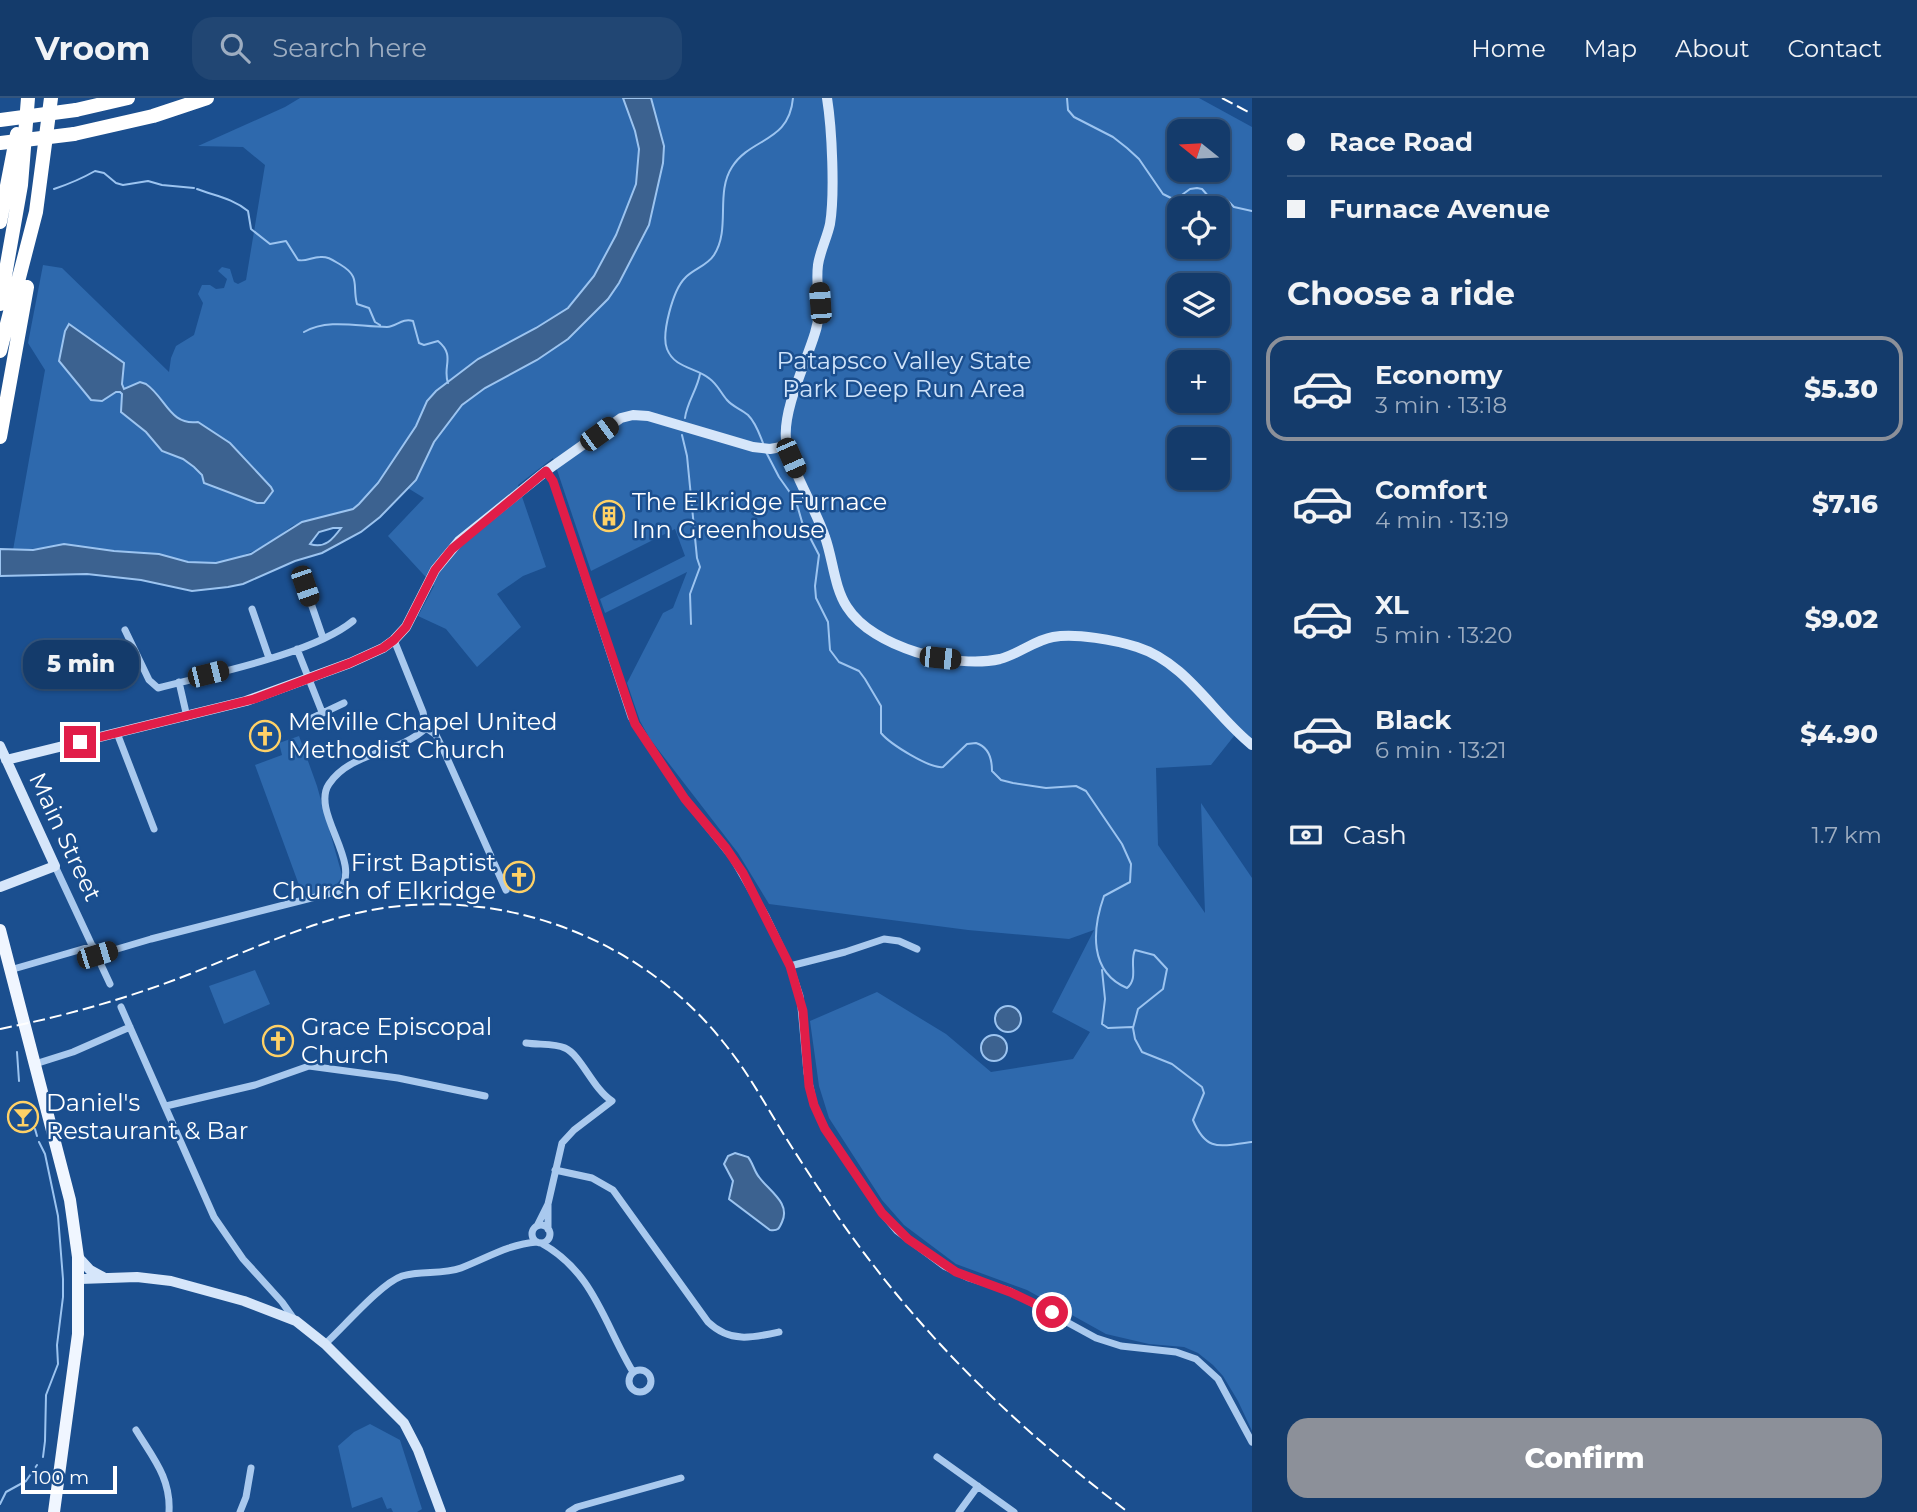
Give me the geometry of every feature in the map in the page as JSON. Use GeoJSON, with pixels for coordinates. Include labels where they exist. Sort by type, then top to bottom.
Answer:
{"type":"FeatureCollection","features":[{"type":"Feature","properties":{"kind":"highway"},"geometry":{"type":"LineString","coordinates":[[0,222],[15,155],[22,98]]}},
{"type":"Feature","properties":{"kind":"highway"},"geometry":{"type":"LineString","coordinates":[[0,304],[22,185],[28,98]]}},
{"type":"Feature","properties":{"kind":"highway"},"geometry":{"type":"LineString","coordinates":[[0,351],[36,212],[51,98]]}},
{"type":"Feature","properties":{"kind":"highway"},"geometry":{"type":"LineString","coordinates":[[0,121],[76,110],[128,98]]}},
{"type":"Feature","properties":{"kind":"highway"},"geometry":{"type":"LineString","coordinates":[[0,143],[74,134],[153,116],[208,98]]}},
{"type":"Feature","properties":{"kind":"highway"},"geometry":{"type":"LineString","coordinates":[[0,437],[36,237],[36,212]]}},
{"type":"Feature","properties":{"kind":"main road"},"geometry":{"type":"LineString","coordinates":[[0,930],[70,1200],[78,1257],[80,1279],[77,1343],[54,1512]]}},
{"type":"Feature","properties":{"kind":"street"},"geometry":{"type":"LineString","coordinates":[[827,98],[831,212],[828,233],[818,262],[820,312],[786,425],[787,446],[825,534],[842,599],[854,616],[871,631],[916,652],[964,661],[1004,658],[1054,637],[1085,638],[1133,645],[1156,655],[1176,669],[1252,745]]}},
{"type":"Feature","properties":{"kind":"street"},"geometry":{"type":"LineString","coordinates":[[6,760],[254,699],[369,655],[394,640],[410,621],[435,570],[452,549],[546,471],[614,423],[633,415],[648,416],[764,448],[787,446]]}},
{"type":"Feature","properties":{"kind":"street"},"geometry":{"type":"LineString","coordinates":[[546,471],[553,481],[635,724],[685,799],[743,873],[790,966],[800,996],[807,1073],[819,1116],[872,1199],[897,1231],[956,1272],[1020,1296],[1096,1338],[1121,1346],[1176,1352],[1196,1359],[1218,1379],[1252,1442]]}},
{"type":"Feature","properties":{"kind":"street"},"geometry":{"type":"LineString","coordinates":[[305,586],[323,638]]}},
{"type":"Feature","properties":{"kind":"street"},"geometry":{"type":"LineString","coordinates":[[252,609],[269,658]]}},
{"type":"Feature","properties":{"kind":"street"},"geometry":{"type":"LineString","coordinates":[[125,630],[149,680],[158,688],[297,649],[344,629],[354,621]]}},
{"type":"Feature","properties":{"kind":"street"},"geometry":{"type":"LineString","coordinates":[[394,640],[423,712],[426,728],[436,735],[443,749],[506,890]]}},
{"type":"Feature","properties":{"kind":"street"},"geometry":{"type":"LineString","coordinates":[[297,649],[322,712]]}},
{"type":"Feature","properties":{"kind":"street"},"geometry":{"type":"LineString","coordinates":[[179,682],[187,717]]}},
{"type":"Feature","properties":{"kind":"street"},"geometry":{"type":"LineString","coordinates":[[306,721],[344,703]]}},
{"type":"Feature","properties":{"kind":"street"},"geometry":{"type":"LineString","coordinates":[[97,955],[339,891],[345,884],[346,872],[326,804],[325,792],[328,786],[337,775],[354,763],[408,741],[426,728]]}},
{"type":"Feature","properties":{"kind":"street"},"geometry":{"type":"LineString","coordinates":[[117,733],[154,829]]}},
{"type":"Feature","properties":{"kind":"street","name":"Main Street"},"geometry":{"type":"LineString","coordinates":[[0,746],[110,984]]}},
{"type":"Feature","properties":{"kind":"street"},"geometry":{"type":"LineString","coordinates":[[0,887],[55,866]]}},
{"type":"Feature","properties":{"kind":"street"},"geometry":{"type":"LineString","coordinates":[[790,966],[884,939],[899,941],[917,949]]}},
{"type":"Feature","properties":{"kind":"street"},"geometry":{"type":"LineString","coordinates":[[10,970],[93,946]]}},
{"type":"Feature","properties":{"kind":"street"},"geometry":{"type":"LineString","coordinates":[[121,1007],[199,1186],[222,1230],[296,1321],[325,1344],[410,1431],[441,1512]]}},
{"type":"Feature","properties":{"kind":"street"},"geometry":{"type":"LineString","coordinates":[[35,1064],[73,1052],[130,1027]]}},
{"type":"Feature","properties":{"kind":"street"},"geometry":{"type":"LineString","coordinates":[[325,1344],[400,1277],[414,1273],[450,1272],[514,1245],[548,1239],[548,1204],[559,1151],[567,1137],[612,1101],[603,1095],[568,1050],[558,1046],[526,1043]]}},
{"type":"Feature","properties":{"kind":"street"},"geometry":{"type":"LineString","coordinates":[[166,1106],[254,1085],[313,1066],[398,1078],[485,1096]]}},
{"type":"Feature","properties":{"kind":"street"},"geometry":{"type":"LineString","coordinates":[[555,1170],[592,1178],[613,1190],[708,1322],[721,1332],[738,1338],[779,1332]]}},
{"type":"Feature","properties":{"kind":"street"},"geometry":{"type":"LineString","coordinates":[[548,1204],[532,1235],[573,1266],[596,1296],[612,1335],[633,1372]]}},
{"type":"Feature","properties":{"kind":"street"},"geometry":{"type":"LineString","coordinates":[[514,1245],[542,1225],[549,1230],[560,1254]]}},
{"type":"Feature","properties":{"kind":"street"},"geometry":{"type":"LineString","coordinates":[[78,1257],[90,1270],[103,1277]]}},
{"type":"Feature","properties":{"kind":"street"},"geometry":{"type":"LineString","coordinates":[[80,1279],[137,1277],[171,1282],[244,1301],[296,1321]]}},
{"type":"Feature","properties":{"kind":"street"},"geometry":{"type":"LineString","coordinates":[[136,1430],[164,1477],[169,1496],[169,1512]]}},
{"type":"Feature","properties":{"kind":"street"},"geometry":{"type":"LineString","coordinates":[[937,1457],[1014,1512]]}},
{"type":"Feature","properties":{"kind":"street"},"geometry":{"type":"LineString","coordinates":[[240,1512],[246,1497],[251,1468]]}},
{"type":"Feature","properties":{"kind":"street"},"geometry":{"type":"LineString","coordinates":[[569,1512],[577,1507],[681,1478]]}},
{"type":"Feature","properties":{"kind":"street"},"geometry":{"type":"LineString","coordinates":[[959,1512],[978,1486]]}},
{"type":"Feature","properties":{"kind":"green space","name":"Patapsco Valley State Park Deep Run Area"},"geometry":{"type":"Polygon","coordinates":[[[300,98],[1199,98],[1252,127],[1252,744],[1238,731],[1211,765],[1156,768],[1158,845],[1205,913],[1201,803],[1252,878],[1252,1431],[1223,1376],[1198,1353],[1184,1347],[1149,1344],[1106,1334],[1027,1290],[956,1264],[904,1225],[882,1200],[829,1118],[819,1086],[810,1021],[877,992],[946,1034],[991,1072],[1073,1059],[1090,1032],[1052,1012],[1094,930],[1069,939],[968,930],[769,904],[738,853],[650,739],[640,721],[627,683],[663,613],[673,608],[687,572],[605,613],[600,599],[685,556],[675,529],[591,571],[553,458],[518,485],[546,567],[523,576],[497,594],[521,627],[477,667],[446,629],[418,616],[434,586],[388,536],[424,498],[385,474],[371,493],[353,509],[292,526],[266,546],[231,560],[216,563],[188,562],[159,554],[64,544],[13,550],[45,370],[28,343],[43,265],[62,268],[169,372],[176,346],[194,335],[203,303],[198,294],[202,285],[224,288],[227,279],[218,271],[222,267],[230,269],[234,282],[238,284],[246,280],[265,165],[243,147],[198,146],[300,98]]]}},
{"type":"Feature","properties":{"kind":"green space"},"geometry":{"type":"Polygon","coordinates":[[[299,736],[317,786],[342,875],[331,889],[303,896],[255,765],[282,755],[279,743],[299,736]]]}},
{"type":"Feature","properties":{"kind":"green space"},"geometry":{"type":"Polygon","coordinates":[[[255,970],[270,1004],[224,1024],[209,986],[255,970]]]}},
{"type":"Feature","properties":{"kind":"green space"},"geometry":{"type":"Polygon","coordinates":[[[370,1424],[400,1440],[422,1509],[417,1512],[393,1512],[391,1508],[387,1509],[382,1497],[352,1508],[338,1446],[354,1432],[370,1424]]]}},
{"type":"Feature","properties":{"kind":"shaded area"},"geometry":{"type":"Polygon","coordinates":[[[623,98],[651,98],[664,146],[663,163],[649,225],[619,283],[608,299],[568,339],[537,360],[485,388],[462,405],[434,442],[416,480],[380,517],[361,532],[322,553],[295,561],[243,584],[228,587],[192,591],[141,580],[87,574],[0,576],[0,549],[33,550],[64,544],[159,554],[188,562],[216,563],[251,554],[302,522],[353,509],[378,483],[416,426],[427,401],[436,391],[478,359],[568,308],[594,276],[616,235],[636,184],[639,149],[623,98]],[[341,528],[319,532],[310,544],[324,544],[341,528]]]}},
{"type":"Feature","properties":{"kind":"shaded area"},"geometry":{"type":"Polygon","coordinates":[[[69,324],[124,363],[124,389],[140,382],[146,384],[181,420],[198,422],[230,443],[271,487],[273,491],[264,503],[257,503],[204,483],[202,475],[194,467],[183,459],[162,451],[146,432],[121,412],[120,392],[102,401],[91,400],[59,361],[69,324]]]}},
{"type":"Feature","properties":{"kind":"shaded area"},"geometry":{"type":"Polygon","coordinates":[[[1008,1006],[1017,1010],[1021,1019],[1017,1028],[1008,1032],[999,1028],[995,1019],[999,1010],[1008,1006]]]}},
{"type":"Feature","properties":{"kind":"shaded area"},"geometry":{"type":"Polygon","coordinates":[[[994,1035],[1003,1039],[1007,1048],[1003,1057],[994,1061],[985,1057],[981,1048],[985,1039],[994,1035]]]}},
{"type":"Feature","properties":{"kind":"shaded area"},"geometry":{"type":"Polygon","coordinates":[[[735,1153],[748,1157],[757,1175],[781,1203],[784,1215],[777,1230],[770,1230],[729,1199],[733,1181],[724,1164],[728,1156],[735,1153]]]}},
{"type":"Feature","properties":{"kind":"waterway"},"geometry":{"type":"LineString","coordinates":[[763,443],[751,418],[729,402],[712,381],[680,364],[671,356],[667,349],[666,333],[672,302],[681,284],[688,275],[711,259],[719,245],[724,188],[732,167],[740,157],[777,132],[790,113],[793,98]]}},
{"type":"Feature","properties":{"kind":"waterway"},"geometry":{"type":"LineString","coordinates":[[1067,98],[1068,110],[1074,117],[1113,137],[1127,148],[1139,159],[1163,194],[1171,198],[1179,197],[1190,189],[1197,188],[1202,189],[1209,197],[1226,199],[1234,207],[1252,211]]}},
{"type":"Feature","properties":{"kind":"waterway"},"geometry":{"type":"LineString","coordinates":[[54,189],[95,171],[104,173],[123,185],[148,181],[194,188]]}},
{"type":"Feature","properties":{"kind":"waterway"},"geometry":{"type":"LineString","coordinates":[[197,189],[230,200],[248,211],[251,229],[270,244],[286,241],[298,260],[326,257],[347,269],[354,278],[357,304],[369,308],[375,322],[380,325]]}},
{"type":"Feature","properties":{"kind":"waterway"},"geometry":{"type":"LineString","coordinates":[[304,332],[324,325],[387,327],[413,321],[419,343],[424,345],[438,341],[443,346],[447,356],[448,383]]}},
{"type":"Feature","properties":{"kind":"waterway"},"geometry":{"type":"LineString","coordinates":[[685,418],[700,374]]}},
{"type":"Feature","properties":{"kind":"waterway"},"geometry":{"type":"LineString","coordinates":[[682,435],[687,456],[700,567],[690,594],[691,624]]}},
{"type":"Feature","properties":{"kind":"waterway"},"geometry":{"type":"LineString","coordinates":[[766,452],[796,501],[802,522],[819,555],[816,598],[828,622],[830,650],[839,662],[859,671],[865,679],[881,706],[881,733],[911,755],[937,767],[943,767],[967,744],[976,743],[987,751],[992,771],[1001,780],[1046,788],[1076,786],[1086,791],[1122,844],[1131,864],[1130,882],[1104,896],[1096,936],[1100,961],[1106,972],[1127,988],[1132,980],[1135,950],[1154,955],[1167,969],[1163,989],[1138,1009],[1133,1028],[1135,1039],[1142,1052],[1172,1064],[1202,1087],[1204,1093],[1193,1120],[1204,1138],[1217,1145],[1252,1142]]}},
{"type":"Feature","properties":{"kind":"waterway"},"geometry":{"type":"LineString","coordinates":[[1102,970],[1105,999],[1102,1024],[1108,1028],[1132,1027]]}},
{"type":"Feature","properties":{"kind":"waterway"},"geometry":{"type":"LineString","coordinates":[[17,1052],[19,1081]]}},
{"type":"Feature","properties":{"kind":"waterway"},"geometry":{"type":"LineString","coordinates":[[35,1129],[37,1136]]}},
{"type":"Feature","properties":{"kind":"waterway"},"geometry":{"type":"LineString","coordinates":[[39,1142],[45,1154],[58,1216],[63,1279],[57,1345],[58,1364],[46,1395],[43,1457]]}},
{"type":"Feature","properties":{"kind":"waterway"},"geometry":{"type":"LineString","coordinates":[[0,1504],[6,1492],[26,1481],[37,1465]]}},
{"type":"Feature","properties":{"kind":"railway"},"geometry":{"type":"LineString","coordinates":[[1222,98],[1252,114]]}},
{"type":"Feature","properties":{"kind":"railway"},"geometry":{"type":"LineString","coordinates":[[0,1029],[120,999],[314,925],[365,911],[438,904],[485,908],[531,917],[576,932],[618,952],[657,978],[692,1008],[741,1066],[828,1203],[902,1301],[961,1367],[1025,1428],[1128,1512]]}},
{"type":"Feature","properties":{"kind":"place","name":"The Elkridge Furnace Inn Greenhouse"},"geometry":{"type":"Point","coordinates":[609,516]}},
{"type":"Feature","properties":{"kind":"place","name":"Melville Chapel United Methodist Church"},"geometry":{"type":"Point","coordinates":[265,736]}},
{"type":"Feature","properties":{"kind":"place","name":"First Baptist Church of Elkridge"},"geometry":{"type":"Point","coordinates":[519,877]}},
{"type":"Feature","properties":{"kind":"place","name":"Grace Episcopal Church"},"geometry":{"type":"Point","coordinates":[278,1041]}},
{"type":"Feature","properties":{"kind":"place","name":"Daniel's Restaurant & Bar"},"geometry":{"type":"Point","coordinates":[23,1117]}},
{"type":"Feature","properties":{"kind":"route"},"geometry":{"type":"LineString","coordinates":[[80,742],[254,699],[383,648],[406,627],[435,570],[452,549],[546,471],[553,481],[583,567],[631,717],[685,799],[743,873],[790,966],[803,1011],[809,1086],[825,1129],[897,1231],[944,1266],[1052,1312]]}}]}
